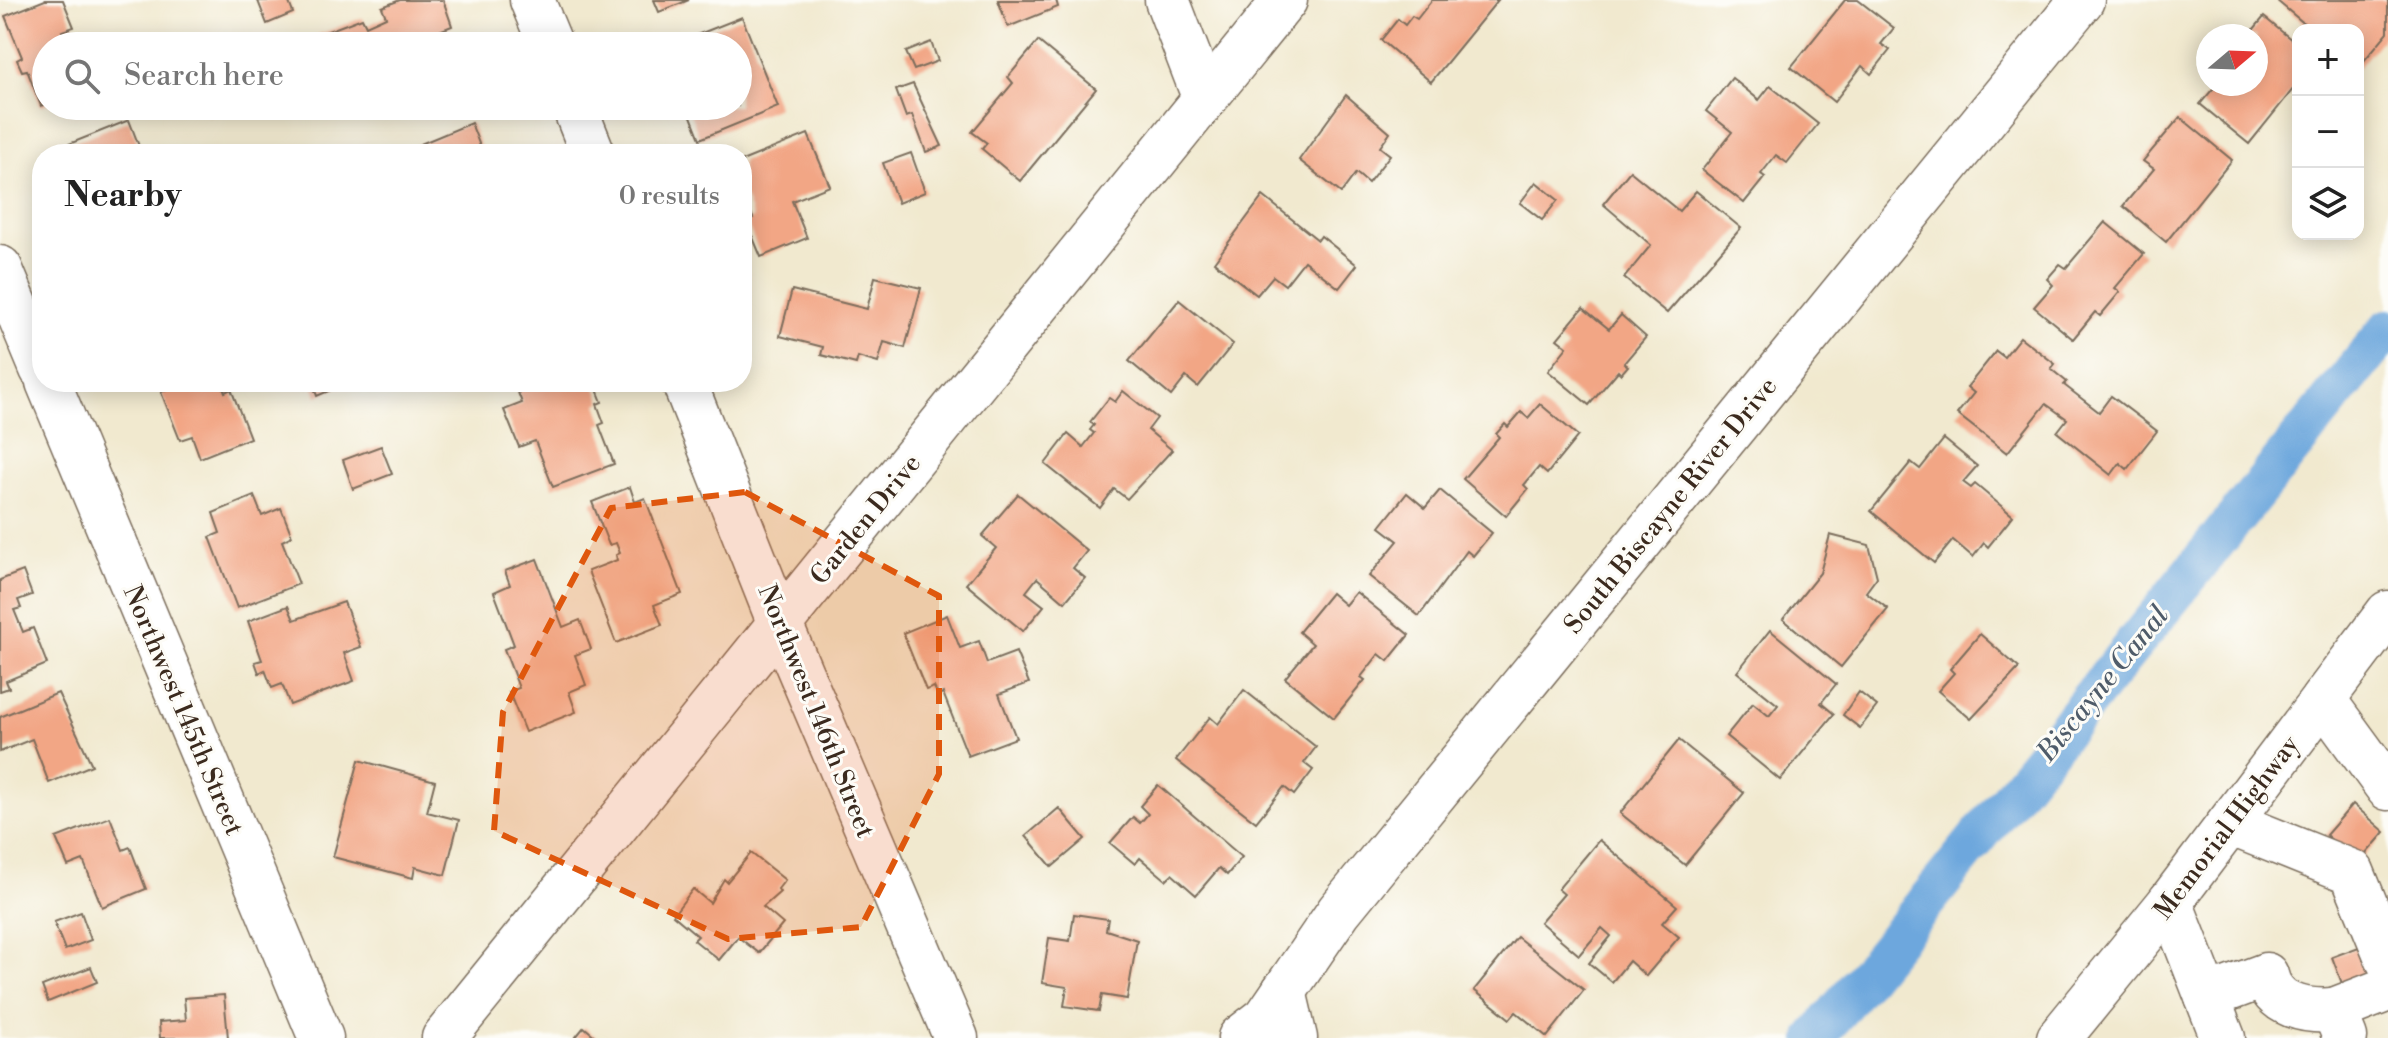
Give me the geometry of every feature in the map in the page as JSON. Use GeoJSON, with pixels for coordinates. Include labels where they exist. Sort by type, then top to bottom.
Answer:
{"type":"FeatureCollection","features":[{"type":"Feature","properties":{"kind":"street"},"geometry":{"type":"LineString","coordinates":[[532,0],[545,32]]}},
{"type":"Feature","properties":{"kind":"street"},"geometry":{"type":"LineString","coordinates":[[1167,0],[1205,99]]}},
{"type":"Feature","properties":{"kind":"street","name":"Garden Drive"},"geometry":{"type":"LineString","coordinates":[[444,1038],[1285,0]]}},
{"type":"Feature","properties":{"kind":"street","name":"South Biscayne River Drive"},"geometry":{"type":"LineString","coordinates":[[1269,1024],[1339,911],[2082,0]]}},
{"type":"Feature","properties":{"kind":"street"},"geometry":{"type":"LineString","coordinates":[[580,120],[589,144]]}},
{"type":"Feature","properties":{"kind":"street"},"geometry":{"type":"LineString","coordinates":[[0,268],[32,345]]}},
{"type":"Feature","properties":{"kind":"street","name":"Northwest 145th Street"},"geometry":{"type":"LineString","coordinates":[[52,392],[321,1038]]}},
{"type":"Feature","properties":{"kind":"street","name":"Northwest 146th Street"},"geometry":{"type":"LineString","coordinates":[[688,392],[780,624],[956,1038]]}},
{"type":"Feature","properties":{"kind":"street","name":"Memorial Highway"},"geometry":{"type":"LineString","coordinates":[[2059,1038],[2170,902],[2388,613]]}},
{"type":"Feature","properties":{"kind":"street"},"geometry":{"type":"LineString","coordinates":[[2323,699],[2388,788]]}},
{"type":"Feature","properties":{"kind":"street"},"geometry":{"type":"LineString","coordinates":[[2230,823],[2352,872],[2388,960]]}},
{"type":"Feature","properties":{"kind":"street"},"geometry":{"type":"LineString","coordinates":[[2170,902],[2223,1038]]}},
{"type":"Feature","properties":{"kind":"street"},"geometry":{"type":"LineString","coordinates":[[2207,997],[2266,975],[2275,995],[2305,1012],[2340,1024],[2388,989]]}},
{"type":"Feature","properties":{"kind":"highlighted area"},"geometry":{"type":"Polygon","coordinates":[[[745,492],[939,596],[939,774],[861,927],[728,939],[494,831],[503,712],[611,508],[745,492]]]}},
{"type":"Feature","properties":{"kind":"building"},"geometry":{"type":"Polygon","coordinates":[[[45,0],[63,0],[74,27],[62,32],[32,32],[32,83],[27,70],[22,71],[17,60],[22,57],[5,16],[45,0]]]}},
{"type":"Feature","properties":{"kind":"building"},"geometry":{"type":"Polygon","coordinates":[[[288,0],[293,13],[267,24],[258,1],[288,0]]]}},
{"type":"Feature","properties":{"kind":"building"},"geometry":{"type":"Polygon","coordinates":[[[400,0],[443,0],[452,26],[437,32],[325,32],[362,18],[366,26],[386,17],[382,7],[400,0]]]}},
{"type":"Feature","properties":{"kind":"building"},"geometry":{"type":"Polygon","coordinates":[[[654,0],[689,0],[659,12],[654,0]]]}},
{"type":"Feature","properties":{"kind":"building"},"geometry":{"type":"Polygon","coordinates":[[[998,0],[1056,0],[1058,7],[1008,27],[998,0]]]}},
{"type":"Feature","properties":{"kind":"building"},"geometry":{"type":"Polygon","coordinates":[[[1432,0],[1498,0],[1431,82],[1381,40],[1398,19],[1405,25],[1412,16],[1417,19],[1432,0]]]}},
{"type":"Feature","properties":{"kind":"building"},"geometry":{"type":"Polygon","coordinates":[[[1845,0],[1858,0],[1894,28],[1881,44],[1890,50],[1871,74],[1862,66],[1834,102],[1791,67],[1845,0]]]}},
{"type":"Feature","properties":{"kind":"building"},"geometry":{"type":"Polygon","coordinates":[[[2276,0],[2388,0],[2388,32],[2364,61],[2364,24],[2305,24],[2276,0]]]}},
{"type":"Feature","properties":{"kind":"building"},"geometry":{"type":"Polygon","coordinates":[[[742,17],[748,32],[704,32],[742,17]]]}},
{"type":"Feature","properties":{"kind":"building"},"geometry":{"type":"Polygon","coordinates":[[[2264,17],[2292,40],[2292,90],[2249,144],[2200,104],[2207,96],[2268,96],[2268,24],[2258,24],[2264,17]]]}},
{"type":"Feature","properties":{"kind":"building"},"geometry":{"type":"Polygon","coordinates":[[[1038,41],[1096,89],[1020,181],[982,149],[987,143],[972,132],[1013,83],[1008,77],[1038,41]]]}},
{"type":"Feature","properties":{"kind":"building"},"geometry":{"type":"Polygon","coordinates":[[[752,42],[778,107],[752,118],[752,42]]]}},
{"type":"Feature","properties":{"kind":"building"},"geometry":{"type":"Polygon","coordinates":[[[931,42],[938,61],[914,70],[906,52],[931,42]]]}},
{"type":"Feature","properties":{"kind":"building"},"geometry":{"type":"Polygon","coordinates":[[[1732,78],[1759,100],[1770,86],[1818,124],[1787,163],[1776,155],[1761,174],[1765,177],[1744,203],[1702,170],[1732,132],[1706,111],[1732,78]]]}},
{"type":"Feature","properties":{"kind":"building"},"geometry":{"type":"Polygon","coordinates":[[[913,84],[942,146],[926,152],[912,115],[906,117],[896,90],[913,84]]]}},
{"type":"Feature","properties":{"kind":"building"},"geometry":{"type":"Polygon","coordinates":[[[1346,95],[1390,133],[1380,147],[1390,155],[1368,183],[1356,173],[1341,193],[1299,160],[1346,95]]]}},
{"type":"Feature","properties":{"kind":"building"},"geometry":{"type":"Polygon","coordinates":[[[2180,117],[2232,160],[2166,242],[2123,206],[2154,169],[2143,161],[2180,117]]]}},
{"type":"Feature","properties":{"kind":"building"},"geometry":{"type":"Polygon","coordinates":[[[129,120],[138,144],[69,144],[129,120]]]}},
{"type":"Feature","properties":{"kind":"building"},"geometry":{"type":"Polygon","coordinates":[[[693,120],[746,120],[700,139],[693,120]]]}},
{"type":"Feature","properties":{"kind":"building"},"geometry":{"type":"Polygon","coordinates":[[[471,123],[479,144],[420,144],[471,123]]]}},
{"type":"Feature","properties":{"kind":"building"},"geometry":{"type":"Polygon","coordinates":[[[808,134],[830,186],[792,201],[807,238],[761,257],[752,235],[752,157],[808,134]]]}},
{"type":"Feature","properties":{"kind":"building"},"geometry":{"type":"Polygon","coordinates":[[[911,153],[925,192],[898,203],[883,163],[911,153]]]}},
{"type":"Feature","properties":{"kind":"building"},"geometry":{"type":"Polygon","coordinates":[[[1630,171],[1679,211],[1696,191],[1741,228],[1667,313],[1624,278],[1651,245],[1603,204],[1630,171]]]}},
{"type":"Feature","properties":{"kind":"building"},"geometry":{"type":"Polygon","coordinates":[[[1536,182],[1558,200],[1542,220],[1520,203],[1536,182]]]}},
{"type":"Feature","properties":{"kind":"building"},"geometry":{"type":"Polygon","coordinates":[[[1263,196],[1318,240],[1321,236],[1357,265],[1339,288],[1304,261],[1285,285],[1273,276],[1257,295],[1214,262],[1263,196]]]}},
{"type":"Feature","properties":{"kind":"building"},"geometry":{"type":"Polygon","coordinates":[[[2105,222],[2144,254],[2115,288],[2120,292],[2100,316],[2095,312],[2073,339],[2034,307],[2053,285],[2047,279],[2060,264],[2066,268],[2105,222]]]}},
{"type":"Feature","properties":{"kind":"building"},"geometry":{"type":"Polygon","coordinates":[[[875,277],[921,288],[905,348],[884,342],[878,363],[858,357],[856,364],[821,355],[823,347],[780,336],[792,290],[867,309],[875,277]]]}},
{"type":"Feature","properties":{"kind":"building"},"geometry":{"type":"Polygon","coordinates":[[[1179,300],[1233,344],[1198,387],[1186,377],[1171,396],[1129,361],[1179,300]]]}},
{"type":"Feature","properties":{"kind":"building"},"geometry":{"type":"Polygon","coordinates":[[[1583,308],[1609,329],[1621,315],[1646,337],[1624,363],[1628,366],[1621,374],[1618,371],[1589,405],[1548,371],[1567,347],[1557,339],[1583,308]]]}},
{"type":"Feature","properties":{"kind":"building"},"geometry":{"type":"Polygon","coordinates":[[[2020,337],[2055,364],[2051,369],[2067,382],[2064,385],[2099,412],[2111,396],[2157,431],[2127,469],[2120,463],[2111,475],[2057,432],[2067,419],[2046,404],[2007,453],[1957,414],[1974,393],[1967,387],[1996,351],[2004,357],[2020,337]]]}},
{"type":"Feature","properties":{"kind":"building"},"geometry":{"type":"Polygon","coordinates":[[[1123,391],[1157,418],[1148,430],[1172,450],[1127,499],[1114,489],[1100,508],[1045,464],[1068,434],[1083,447],[1094,433],[1090,430],[1094,425],[1090,422],[1109,398],[1115,402],[1123,391]]]}},
{"type":"Feature","properties":{"kind":"building"},"geometry":{"type":"Polygon","coordinates":[[[161,392],[232,392],[250,438],[200,458],[192,436],[180,440],[161,392]]]}},
{"type":"Feature","properties":{"kind":"building"},"geometry":{"type":"Polygon","coordinates":[[[518,392],[598,392],[602,402],[597,404],[604,423],[599,425],[614,464],[553,487],[535,441],[519,447],[504,410],[522,403],[518,392]]]}},
{"type":"Feature","properties":{"kind":"building"},"geometry":{"type":"Polygon","coordinates":[[[1540,404],[1578,436],[1547,474],[1539,467],[1524,485],[1528,489],[1506,516],[1463,479],[1499,437],[1496,434],[1505,424],[1508,427],[1521,412],[1528,418],[1540,404]]]}},
{"type":"Feature","properties":{"kind":"building"},"geometry":{"type":"Polygon","coordinates":[[[1944,439],[1977,466],[1963,482],[1971,488],[1975,484],[2013,516],[1988,547],[1984,543],[1973,557],[1953,540],[1934,563],[1871,511],[1911,462],[1920,469],[1944,439]]]}},
{"type":"Feature","properties":{"kind":"building"},"geometry":{"type":"Polygon","coordinates":[[[381,446],[392,474],[353,489],[343,460],[381,446]]]}},
{"type":"Feature","properties":{"kind":"building"},"geometry":{"type":"Polygon","coordinates":[[[630,487],[635,502],[645,498],[682,594],[654,605],[662,625],[616,643],[588,571],[617,560],[616,555],[620,553],[616,543],[609,545],[592,502],[630,487]]]}},
{"type":"Feature","properties":{"kind":"building"},"geometry":{"type":"Polygon","coordinates":[[[1440,490],[1492,533],[1473,556],[1467,551],[1419,616],[1369,576],[1398,541],[1380,527],[1407,493],[1425,508],[1440,490]]]}},
{"type":"Feature","properties":{"kind":"building"},"geometry":{"type":"Polygon","coordinates":[[[1018,494],[1087,551],[1073,568],[1085,578],[1065,602],[1037,578],[1026,592],[1044,606],[1023,631],[966,584],[996,548],[982,536],[1018,494]]]}},
{"type":"Feature","properties":{"kind":"building"},"geometry":{"type":"Polygon","coordinates":[[[254,496],[262,516],[281,508],[292,536],[282,541],[299,584],[237,608],[210,537],[220,533],[213,513],[254,496]]]}},
{"type":"Feature","properties":{"kind":"building"},"geometry":{"type":"Polygon","coordinates":[[[1830,535],[1869,545],[1877,577],[1866,592],[1888,609],[1841,667],[1783,619],[1820,573],[1830,535]]]}},
{"type":"Feature","properties":{"kind":"building"},"geometry":{"type":"Polygon","coordinates":[[[537,559],[563,627],[580,620],[591,649],[575,655],[586,685],[569,692],[576,712],[525,732],[509,692],[519,688],[504,649],[514,645],[494,592],[510,585],[505,571],[537,559]]]}},
{"type":"Feature","properties":{"kind":"building"},"geometry":{"type":"Polygon","coordinates":[[[23,571],[32,595],[18,600],[21,608],[14,610],[23,632],[33,628],[47,664],[6,681],[9,688],[0,691],[0,580],[23,571]]]}},
{"type":"Feature","properties":{"kind":"building"},"geometry":{"type":"Polygon","coordinates":[[[1356,592],[1409,635],[1388,661],[1379,654],[1361,677],[1365,680],[1334,718],[1285,678],[1313,644],[1299,632],[1331,593],[1345,605],[1356,592]]]}},
{"type":"Feature","properties":{"kind":"building"},"geometry":{"type":"Polygon","coordinates":[[[344,602],[361,647],[344,653],[354,681],[290,705],[282,684],[272,688],[265,670],[259,673],[255,662],[262,660],[248,621],[288,606],[294,620],[344,602]]]}},
{"type":"Feature","properties":{"kind":"building"},"geometry":{"type":"Polygon","coordinates":[[[947,615],[960,648],[979,641],[987,663],[1016,652],[1029,683],[999,694],[1016,738],[968,756],[943,693],[938,695],[934,687],[926,690],[903,633],[947,615]]]}},
{"type":"Feature","properties":{"kind":"building"},"geometry":{"type":"Polygon","coordinates":[[[1770,630],[1836,684],[1821,703],[1834,714],[1780,780],[1726,736],[1753,703],[1769,716],[1778,705],[1737,672],[1770,630]]]}},
{"type":"Feature","properties":{"kind":"building"},"geometry":{"type":"Polygon","coordinates":[[[1980,634],[2019,668],[1971,719],[1938,691],[1954,673],[1950,669],[1980,634]]]}},
{"type":"Feature","properties":{"kind":"building"},"geometry":{"type":"Polygon","coordinates":[[[1244,690],[1316,747],[1304,763],[1313,770],[1294,795],[1284,787],[1256,822],[1176,760],[1210,717],[1218,724],[1244,690]]]}},
{"type":"Feature","properties":{"kind":"building"},"geometry":{"type":"Polygon","coordinates":[[[1859,692],[1877,706],[1860,728],[1843,715],[1859,692]]]}},
{"type":"Feature","properties":{"kind":"building"},"geometry":{"type":"Polygon","coordinates":[[[58,693],[92,765],[49,783],[32,739],[0,752],[0,717],[58,693]]]}},
{"type":"Feature","properties":{"kind":"building"},"geometry":{"type":"Polygon","coordinates":[[[1679,740],[1744,793],[1685,865],[1620,813],[1679,740]]]}},
{"type":"Feature","properties":{"kind":"building"},"geometry":{"type":"Polygon","coordinates":[[[359,760],[435,781],[427,812],[459,820],[445,875],[415,867],[413,878],[333,857],[359,760]]]}},
{"type":"Feature","properties":{"kind":"building"},"geometry":{"type":"Polygon","coordinates":[[[1158,785],[1242,857],[1227,875],[1219,868],[1196,895],[1172,874],[1166,880],[1140,858],[1135,864],[1110,843],[1133,817],[1140,823],[1148,814],[1140,806],[1158,785]]]}},
{"type":"Feature","properties":{"kind":"building"},"geometry":{"type":"Polygon","coordinates":[[[2353,804],[2385,832],[2358,863],[2326,835],[2353,804]]]}},
{"type":"Feature","properties":{"kind":"building"},"geometry":{"type":"Polygon","coordinates":[[[1059,808],[1085,839],[1052,867],[1026,836],[1059,808]]]}},
{"type":"Feature","properties":{"kind":"building"},"geometry":{"type":"Polygon","coordinates":[[[110,817],[123,850],[130,847],[146,889],[102,907],[83,860],[68,866],[56,838],[110,817]]]}},
{"type":"Feature","properties":{"kind":"building"},"geometry":{"type":"Polygon","coordinates":[[[1599,840],[1677,906],[1662,923],[1679,937],[1646,976],[1629,961],[1612,982],[1589,963],[1611,936],[1602,928],[1579,955],[1540,922],[1564,894],[1558,889],[1599,840]]]}},
{"type":"Feature","properties":{"kind":"building"},"geometry":{"type":"Polygon","coordinates":[[[751,853],[785,880],[778,889],[780,892],[763,907],[783,924],[759,953],[738,937],[719,960],[694,940],[698,936],[673,915],[693,889],[710,903],[724,879],[727,882],[751,853]]]}},
{"type":"Feature","properties":{"kind":"building"},"geometry":{"type":"Polygon","coordinates":[[[81,912],[91,940],[65,950],[54,922],[81,912]]]}},
{"type":"Feature","properties":{"kind":"building"},"geometry":{"type":"Polygon","coordinates":[[[1074,914],[1108,919],[1106,930],[1137,940],[1127,999],[1102,995],[1099,1011],[1064,1006],[1067,987],[1042,983],[1049,938],[1070,941],[1074,914]]]}},
{"type":"Feature","properties":{"kind":"building"},"geometry":{"type":"Polygon","coordinates":[[[1517,937],[1584,990],[1547,1037],[1516,1012],[1510,1019],[1474,990],[1517,937]]]}},
{"type":"Feature","properties":{"kind":"building"},"geometry":{"type":"Polygon","coordinates":[[[2372,942],[2386,979],[2346,994],[2332,957],[2372,942]]]}},
{"type":"Feature","properties":{"kind":"building"},"geometry":{"type":"Polygon","coordinates":[[[91,967],[97,982],[48,1002],[42,986],[91,967]]]}},
{"type":"Feature","properties":{"kind":"building"},"geometry":{"type":"Polygon","coordinates":[[[224,995],[228,1038],[160,1038],[159,1022],[186,1020],[184,998],[224,995]]]}},
{"type":"Feature","properties":{"kind":"building"},"geometry":{"type":"Polygon","coordinates":[[[584,1027],[597,1038],[575,1038],[584,1027]]]}},
{"type":"Feature","properties":{"kind":"waterway","name":"Biscayne Canal"},"geometry":{"type":"LineString","coordinates":[[1816,1038],[2388,329]]}}]}
